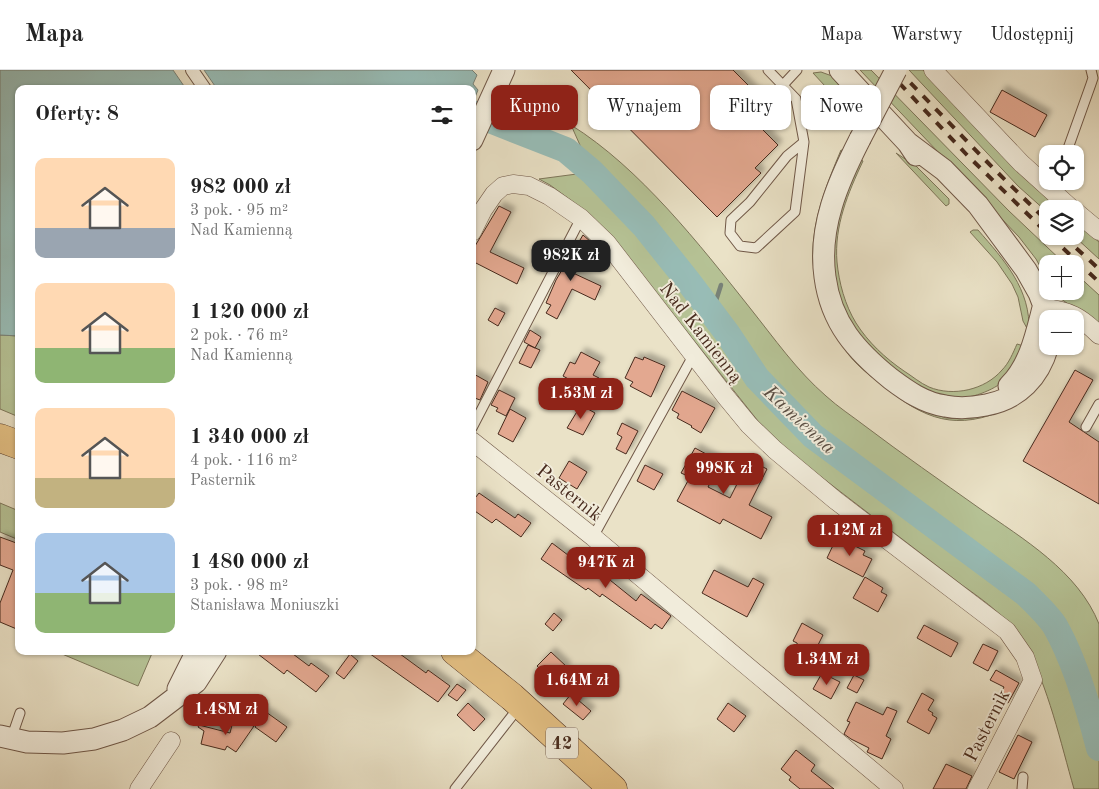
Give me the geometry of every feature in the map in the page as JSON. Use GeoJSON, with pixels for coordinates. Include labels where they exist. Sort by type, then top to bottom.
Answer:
{"type":"FeatureCollection","features":[{"type":"Feature","properties":{"kind":"main road"},"geometry":{"type":"LineString","coordinates":[[0,432],[15,437]]}},
{"type":"Feature","properties":{"kind":"main road"},"geometry":{"type":"LineString","coordinates":[[0,438],[15,444]]}},
{"type":"Feature","properties":{"kind":"main road","name":"42"},"geometry":{"type":"LineString","coordinates":[[460,655],[516,701]]}},
{"type":"Feature","properties":{"kind":"main road","name":"42"},"geometry":{"type":"LineString","coordinates":[[468,655],[613,789]]}},
{"type":"Feature","properties":{"kind":"street"},"geometry":{"type":"LineString","coordinates":[[192,70],[202,85]]}},
{"type":"Feature","properties":{"kind":"street"},"geometry":{"type":"LineString","coordinates":[[840,70],[908,143],[918,158],[943,186],[994,228],[1026,270],[1039,293],[1043,310]]}},
{"type":"Feature","properties":{"kind":"street"},"geometry":{"type":"LineString","coordinates":[[896,70],[838,185],[829,213],[825,235],[825,276],[837,316],[851,340],[871,362],[912,394],[944,406],[958,408],[983,406],[1009,398],[1029,383],[1040,367],[1042,355]]}},
{"type":"Feature","properties":{"kind":"street"},"geometry":{"type":"LineString","coordinates":[[939,72],[1021,163],[1039,176]]}},
{"type":"Feature","properties":{"kind":"street"},"geometry":{"type":"LineString","coordinates":[[476,133],[500,79]]}},
{"type":"Feature","properties":{"kind":"street","name":"Nad Kamienną"},"geometry":{"type":"LineString","coordinates":[[476,224],[490,198],[499,188],[520,183],[527,184],[549,196],[581,218],[607,244],[693,356],[750,425],[781,456],[835,500],[1007,630],[1025,657],[1034,680]]}},
{"type":"Feature","properties":{"kind":"street"},"geometry":{"type":"LineString","coordinates":[[1056,190],[1065,200]]}},
{"type":"Feature","properties":{"kind":"street"},"geometry":{"type":"LineString","coordinates":[[1084,218],[1099,231]]}},
{"type":"Feature","properties":{"kind":"street"},"geometry":{"type":"LineString","coordinates":[[1084,321],[1099,336]]}},
{"type":"Feature","properties":{"kind":"street"},"geometry":{"type":"LineString","coordinates":[[1084,331],[1099,336]]}},
{"type":"Feature","properties":{"kind":"street","name":"Pasternik"},"geometry":{"type":"LineString","coordinates":[[476,444],[593,537],[894,789]]}},
{"type":"Feature","properties":{"kind":"street"},"geometry":{"type":"LineString","coordinates":[[172,699],[195,655]]}},
{"type":"Feature","properties":{"kind":"street"},"geometry":{"type":"LineString","coordinates":[[5,738],[51,744],[108,736],[150,717],[196,682],[213,655]]}},
{"type":"Feature","properties":{"kind":"street","name":"Pasternik"},"geometry":{"type":"LineString","coordinates":[[977,789],[1034,680]]}},
{"type":"Feature","properties":{"kind":"street"},"geometry":{"type":"LineString","coordinates":[[139,789],[171,741]]}},
{"type":"Feature","properties":{"kind":"lane"},"geometry":{"type":"LineString","coordinates":[[768,70],[783,85],[797,70]]}},
{"type":"Feature","properties":{"kind":"lane"},"geometry":{"type":"LineString","coordinates":[[1069,145],[1093,78],[1091,70]]}},
{"type":"Feature","properties":{"kind":"lane"},"geometry":{"type":"LineString","coordinates":[[791,94],[796,100],[804,142],[795,212],[756,248],[740,246],[730,232],[731,220],[750,202],[787,156],[804,142]]}},
{"type":"Feature","properties":{"kind":"lane"},"geometry":{"type":"LineString","coordinates":[[476,420],[581,218]]}},
{"type":"Feature","properties":{"kind":"lane"},"geometry":{"type":"LineString","coordinates":[[593,537],[693,356]]}},
{"type":"Feature","properties":{"kind":"lane"},"geometry":{"type":"LineString","coordinates":[[1086,427],[1099,404]]}},
{"type":"Feature","properties":{"kind":"lane"},"geometry":{"type":"LineString","coordinates":[[454,789],[516,701]]}},
{"type":"Feature","properties":{"kind":"lane"},"geometry":{"type":"LineString","coordinates":[[5,738],[20,713]]}},
{"type":"Feature","properties":{"kind":"lane"},"geometry":{"type":"LineString","coordinates":[[1022,777],[1022,789]]}},
{"type":"Feature","properties":{"kind":"green space"},"geometry":{"type":"Polygon","coordinates":[[[860,70],[871,70],[1039,239],[1039,245],[1045,245],[1055,255],[1039,255],[1039,264],[1019,237],[881,92],[881,85],[874,85],[860,70]]]}},
{"type":"Feature","properties":{"kind":"green space"},"geometry":{"type":"Polygon","coordinates":[[[909,70],[923,70],[1008,161],[1050,200],[1039,200],[1039,205],[1018,186],[909,70]]]}},
{"type":"Feature","properties":{"kind":"green space"},"geometry":{"type":"Polygon","coordinates":[[[821,72],[832,76],[839,85],[824,85],[813,73],[821,72]]]}},
{"type":"Feature","properties":{"kind":"green space"},"geometry":{"type":"Polygon","coordinates":[[[573,130],[578,130],[621,163],[668,209],[711,259],[796,365],[826,396],[893,447],[1031,544],[1078,588],[1090,605],[1099,624],[1099,789],[1074,789],[1041,678],[1025,645],[1005,619],[790,453],[758,421],[629,259],[576,204],[539,179],[592,172],[573,130]]]}},
{"type":"Feature","properties":{"kind":"green space"},"geometry":{"type":"Polygon","coordinates":[[[841,150],[844,151],[819,286],[918,408],[946,418],[960,419],[973,418],[1009,408],[973,419],[957,420],[942,419],[927,414],[913,407],[877,381],[858,365],[846,351],[819,288],[813,262],[814,233],[817,218],[841,150]]]}},
{"type":"Feature","properties":{"kind":"green space"},"geometry":{"type":"Polygon","coordinates":[[[896,153],[916,166],[949,199],[949,204],[946,206],[896,153]]]}},
{"type":"Feature","properties":{"kind":"green space"},"geometry":{"type":"Polygon","coordinates":[[[860,159],[863,161],[843,210],[837,249],[841,286],[856,323],[871,343],[897,366],[929,387],[938,390],[958,391],[978,387],[995,377],[1011,358],[1017,344],[1027,347],[1010,375],[997,386],[978,395],[963,398],[949,397],[922,387],[908,379],[881,358],[859,335],[851,323],[835,279],[833,243],[839,214],[860,159]]]}},
{"type":"Feature","properties":{"kind":"green space"},"geometry":{"type":"Polygon","coordinates":[[[978,230],[1014,276],[1026,302],[1029,332],[1023,321],[1018,297],[1012,284],[997,262],[970,232],[978,230]]]}},
{"type":"Feature","properties":{"kind":"green space"},"geometry":{"type":"Polygon","coordinates":[[[1084,230],[1099,242],[1099,259],[1084,245],[1084,230]]]}},
{"type":"Feature","properties":{"kind":"green space"},"geometry":{"type":"Polygon","coordinates":[[[1084,281],[1099,295],[1099,323],[1084,314],[1084,310],[1078,310],[1063,300],[1084,300],[1084,281]]]}},
{"type":"Feature","properties":{"kind":"green space"},"geometry":{"type":"Polygon","coordinates":[[[0,335],[15,336],[15,415],[0,409],[0,335]]]}},
{"type":"Feature","properties":{"kind":"green space"},"geometry":{"type":"Polygon","coordinates":[[[0,503],[15,509],[15,538],[0,532],[0,503]]]}},
{"type":"Feature","properties":{"kind":"green space"},"geometry":{"type":"Polygon","coordinates":[[[64,655],[151,655],[138,686],[64,655]]]}},
{"type":"Feature","properties":{"kind":"water"},"geometry":{"type":"Polygon","coordinates":[[[0,70],[173,70],[183,85],[15,85],[15,336],[0,335],[0,70]]]}},
{"type":"Feature","properties":{"kind":"water"},"geometry":{"type":"Polygon","coordinates":[[[204,70],[472,70],[477,75],[474,85],[214,85],[204,70]]]}},
{"type":"Feature","properties":{"kind":"building"},"geometry":{"type":"Polygon","coordinates":[[[571,70],[733,70],[748,85],[710,85],[710,130],[763,130],[778,145],[755,168],[761,173],[717,217],[631,130],[700,130],[700,85],[588,85],[588,87],[571,70]]]}},
{"type":"Feature","properties":{"kind":"building"},"geometry":{"type":"Polygon","coordinates":[[[1002,90],[1047,115],[1035,137],[990,112],[1002,90]]]}},
{"type":"Feature","properties":{"kind":"building"},"geometry":{"type":"Polygon","coordinates":[[[499,206],[511,212],[490,252],[524,268],[517,284],[476,263],[476,244],[499,206]]]}},
{"type":"Feature","properties":{"kind":"building"},"geometry":{"type":"Polygon","coordinates":[[[583,235],[591,242],[573,273],[601,286],[595,300],[572,289],[557,319],[546,313],[551,305],[546,303],[556,280],[583,235]]]}},
{"type":"Feature","properties":{"kind":"building"},"geometry":{"type":"Polygon","coordinates":[[[495,308],[505,313],[498,326],[488,320],[495,308]]]}},
{"type":"Feature","properties":{"kind":"building"},"geometry":{"type":"Polygon","coordinates":[[[530,330],[541,337],[535,348],[524,342],[530,330]]]}},
{"type":"Feature","properties":{"kind":"building"},"geometry":{"type":"Polygon","coordinates":[[[528,345],[540,350],[531,368],[519,363],[528,345]]]}},
{"type":"Feature","properties":{"kind":"building"},"geometry":{"type":"Polygon","coordinates":[[[581,352],[600,362],[593,375],[599,378],[592,392],[563,376],[570,362],[575,364],[581,352]]]}},
{"type":"Feature","properties":{"kind":"building"},"geometry":{"type":"Polygon","coordinates":[[[635,357],[643,360],[644,357],[665,366],[651,397],[630,386],[633,382],[625,378],[635,357]]]}},
{"type":"Feature","properties":{"kind":"building"},"geometry":{"type":"Polygon","coordinates":[[[1075,370],[1093,380],[1069,422],[1099,442],[1099,504],[1023,461],[1075,370]]]}},
{"type":"Feature","properties":{"kind":"building"},"geometry":{"type":"Polygon","coordinates":[[[476,375],[488,382],[480,400],[476,398],[476,375]]]}},
{"type":"Feature","properties":{"kind":"building"},"geometry":{"type":"Polygon","coordinates":[[[499,390],[515,398],[506,416],[496,411],[498,408],[491,405],[499,390]]]}},
{"type":"Feature","properties":{"kind":"building"},"geometry":{"type":"Polygon","coordinates":[[[682,391],[715,408],[701,433],[677,418],[679,414],[672,410],[682,391]]]}},
{"type":"Feature","properties":{"kind":"building"},"geometry":{"type":"Polygon","coordinates":[[[581,405],[595,413],[583,435],[567,428],[581,405]]]}},
{"type":"Feature","properties":{"kind":"building"},"geometry":{"type":"Polygon","coordinates":[[[510,409],[526,418],[513,442],[498,434],[510,409]]]}},
{"type":"Feature","properties":{"kind":"building"},"geometry":{"type":"Polygon","coordinates":[[[622,423],[638,431],[626,454],[616,449],[622,437],[617,434],[622,423]]]}},
{"type":"Feature","properties":{"kind":"building"},"geometry":{"type":"Polygon","coordinates":[[[695,448],[721,462],[708,487],[730,498],[749,460],[767,469],[749,505],[772,517],[761,539],[723,519],[720,524],[677,501],[690,477],[681,473],[695,448]]]}},
{"type":"Feature","properties":{"kind":"building"},"geometry":{"type":"Polygon","coordinates":[[[569,461],[587,472],[577,489],[559,478],[569,461]]]}},
{"type":"Feature","properties":{"kind":"building"},"geometry":{"type":"Polygon","coordinates":[[[645,465],[663,474],[654,490],[637,481],[645,465]]]}},
{"type":"Feature","properties":{"kind":"building"},"geometry":{"type":"Polygon","coordinates":[[[479,493],[515,518],[518,514],[531,523],[521,537],[496,519],[492,523],[476,512],[476,497],[479,493]]]}},
{"type":"Feature","properties":{"kind":"building"},"geometry":{"type":"Polygon","coordinates":[[[0,537],[15,543],[15,628],[0,622],[0,603],[13,570],[0,565],[0,537]]]}},
{"type":"Feature","properties":{"kind":"building"},"geometry":{"type":"Polygon","coordinates":[[[837,537],[865,551],[863,555],[872,559],[863,577],[827,558],[837,537]]]}},
{"type":"Feature","properties":{"kind":"building"},"geometry":{"type":"Polygon","coordinates":[[[552,543],[597,577],[600,572],[636,601],[641,594],[671,616],[662,629],[655,624],[651,629],[602,594],[600,597],[588,588],[586,590],[541,559],[552,543]]]}},
{"type":"Feature","properties":{"kind":"building"},"geometry":{"type":"Polygon","coordinates":[[[714,570],[748,587],[753,578],[764,584],[747,617],[702,593],[714,570]]]}},
{"type":"Feature","properties":{"kind":"building"},"geometry":{"type":"Polygon","coordinates":[[[865,577],[883,588],[881,592],[887,595],[878,612],[853,598],[865,577]]]}},
{"type":"Feature","properties":{"kind":"building"},"geometry":{"type":"Polygon","coordinates":[[[554,613],[562,620],[553,631],[545,624],[554,613]]]}},
{"type":"Feature","properties":{"kind":"building"},"geometry":{"type":"Polygon","coordinates":[[[802,623],[823,635],[814,653],[799,651],[797,643],[793,641],[802,623]]]}},
{"type":"Feature","properties":{"kind":"building"},"geometry":{"type":"Polygon","coordinates":[[[924,625],[958,643],[951,657],[917,638],[924,625]]]}},
{"type":"Feature","properties":{"kind":"building"},"geometry":{"type":"Polygon","coordinates":[[[983,644],[998,651],[988,671],[973,663],[983,644]]]}},
{"type":"Feature","properties":{"kind":"building"},"geometry":{"type":"Polygon","coordinates":[[[551,652],[567,667],[553,681],[537,666],[551,652]]]}},
{"type":"Feature","properties":{"kind":"building"},"geometry":{"type":"Polygon","coordinates":[[[259,655],[294,655],[309,666],[311,663],[329,676],[316,692],[287,670],[284,674],[259,655]]]}},
{"type":"Feature","properties":{"kind":"building"},"geometry":{"type":"Polygon","coordinates":[[[349,655],[358,661],[344,679],[336,673],[349,655]]]}},
{"type":"Feature","properties":{"kind":"building"},"geometry":{"type":"Polygon","coordinates":[[[372,655],[401,655],[426,673],[428,670],[450,686],[438,702],[372,655]]]}},
{"type":"Feature","properties":{"kind":"building"},"geometry":{"type":"Polygon","coordinates":[[[996,670],[1019,683],[1008,703],[998,698],[1004,687],[990,680],[996,670]]]}},
{"type":"Feature","properties":{"kind":"building"},"geometry":{"type":"Polygon","coordinates":[[[822,673],[840,682],[831,699],[813,689],[822,673]]]}},
{"type":"Feature","properties":{"kind":"building"},"geometry":{"type":"Polygon","coordinates":[[[854,675],[864,680],[857,693],[847,688],[854,675]]]}},
{"type":"Feature","properties":{"kind":"building"},"geometry":{"type":"Polygon","coordinates":[[[457,684],[466,690],[457,701],[448,695],[457,684]]]}},
{"type":"Feature","properties":{"kind":"building"},"geometry":{"type":"Polygon","coordinates":[[[922,693],[934,700],[928,710],[937,718],[929,734],[907,722],[922,693]]]}},
{"type":"Feature","properties":{"kind":"building"},"geometry":{"type":"Polygon","coordinates":[[[571,694],[591,711],[583,720],[563,704],[571,694]]]}},
{"type":"Feature","properties":{"kind":"building"},"geometry":{"type":"Polygon","coordinates":[[[856,702],[883,715],[887,707],[897,711],[886,736],[891,739],[882,759],[867,752],[869,748],[844,734],[850,722],[847,721],[856,702]]]}},
{"type":"Feature","properties":{"kind":"building"},"geometry":{"type":"Polygon","coordinates":[[[468,703],[485,719],[474,731],[457,715],[468,703]]]}},
{"type":"Feature","properties":{"kind":"building"},"geometry":{"type":"Polygon","coordinates":[[[728,703],[746,716],[734,732],[717,719],[728,703]]]}},
{"type":"Feature","properties":{"kind":"building"},"geometry":{"type":"Polygon","coordinates":[[[266,712],[287,727],[276,742],[255,727],[266,712]]]}},
{"type":"Feature","properties":{"kind":"building"},"geometry":{"type":"Polygon","coordinates":[[[233,721],[254,726],[236,752],[227,746],[225,750],[201,744],[204,731],[198,727],[199,725],[230,733],[233,721]]]}},
{"type":"Feature","properties":{"kind":"building"},"geometry":{"type":"Polygon","coordinates":[[[1018,735],[1032,742],[1014,779],[999,772],[1018,735]]]}},
{"type":"Feature","properties":{"kind":"building"},"geometry":{"type":"Polygon","coordinates":[[[796,750],[815,765],[811,771],[834,789],[800,789],[789,780],[791,777],[781,769],[796,750]]]}},
{"type":"Feature","properties":{"kind":"building"},"geometry":{"type":"Polygon","coordinates":[[[946,764],[972,776],[966,789],[933,789],[946,764]]]}},
{"type":"Feature","properties":{"kind":"waterway","name":"Kamienna"},"geometry":{"type":"LineString","coordinates":[[476,115],[566,150],[592,172],[644,226],[727,333],[757,378],[813,436],[1026,594],[1038,606],[1055,626],[1069,654],[1086,701],[1099,748]]}},
{"type":"Feature","properties":{"kind":"waterway"},"geometry":{"type":"LineString","coordinates":[[712,313],[721,285]]}},
{"type":"Feature","properties":{"kind":"railway"},"geometry":{"type":"LineString","coordinates":[[887,70],[967,155],[1039,225]]}},
{"type":"Feature","properties":{"kind":"railway"},"geometry":{"type":"LineString","coordinates":[[898,70],[1039,213]]}},
{"type":"Feature","properties":{"kind":"railway"},"geometry":{"type":"LineString","coordinates":[[1060,245],[1099,282]]}},
{"type":"Feature","properties":{"kind":"railway"},"geometry":{"type":"LineString","coordinates":[[1073,245],[1099,269]]}}]}
